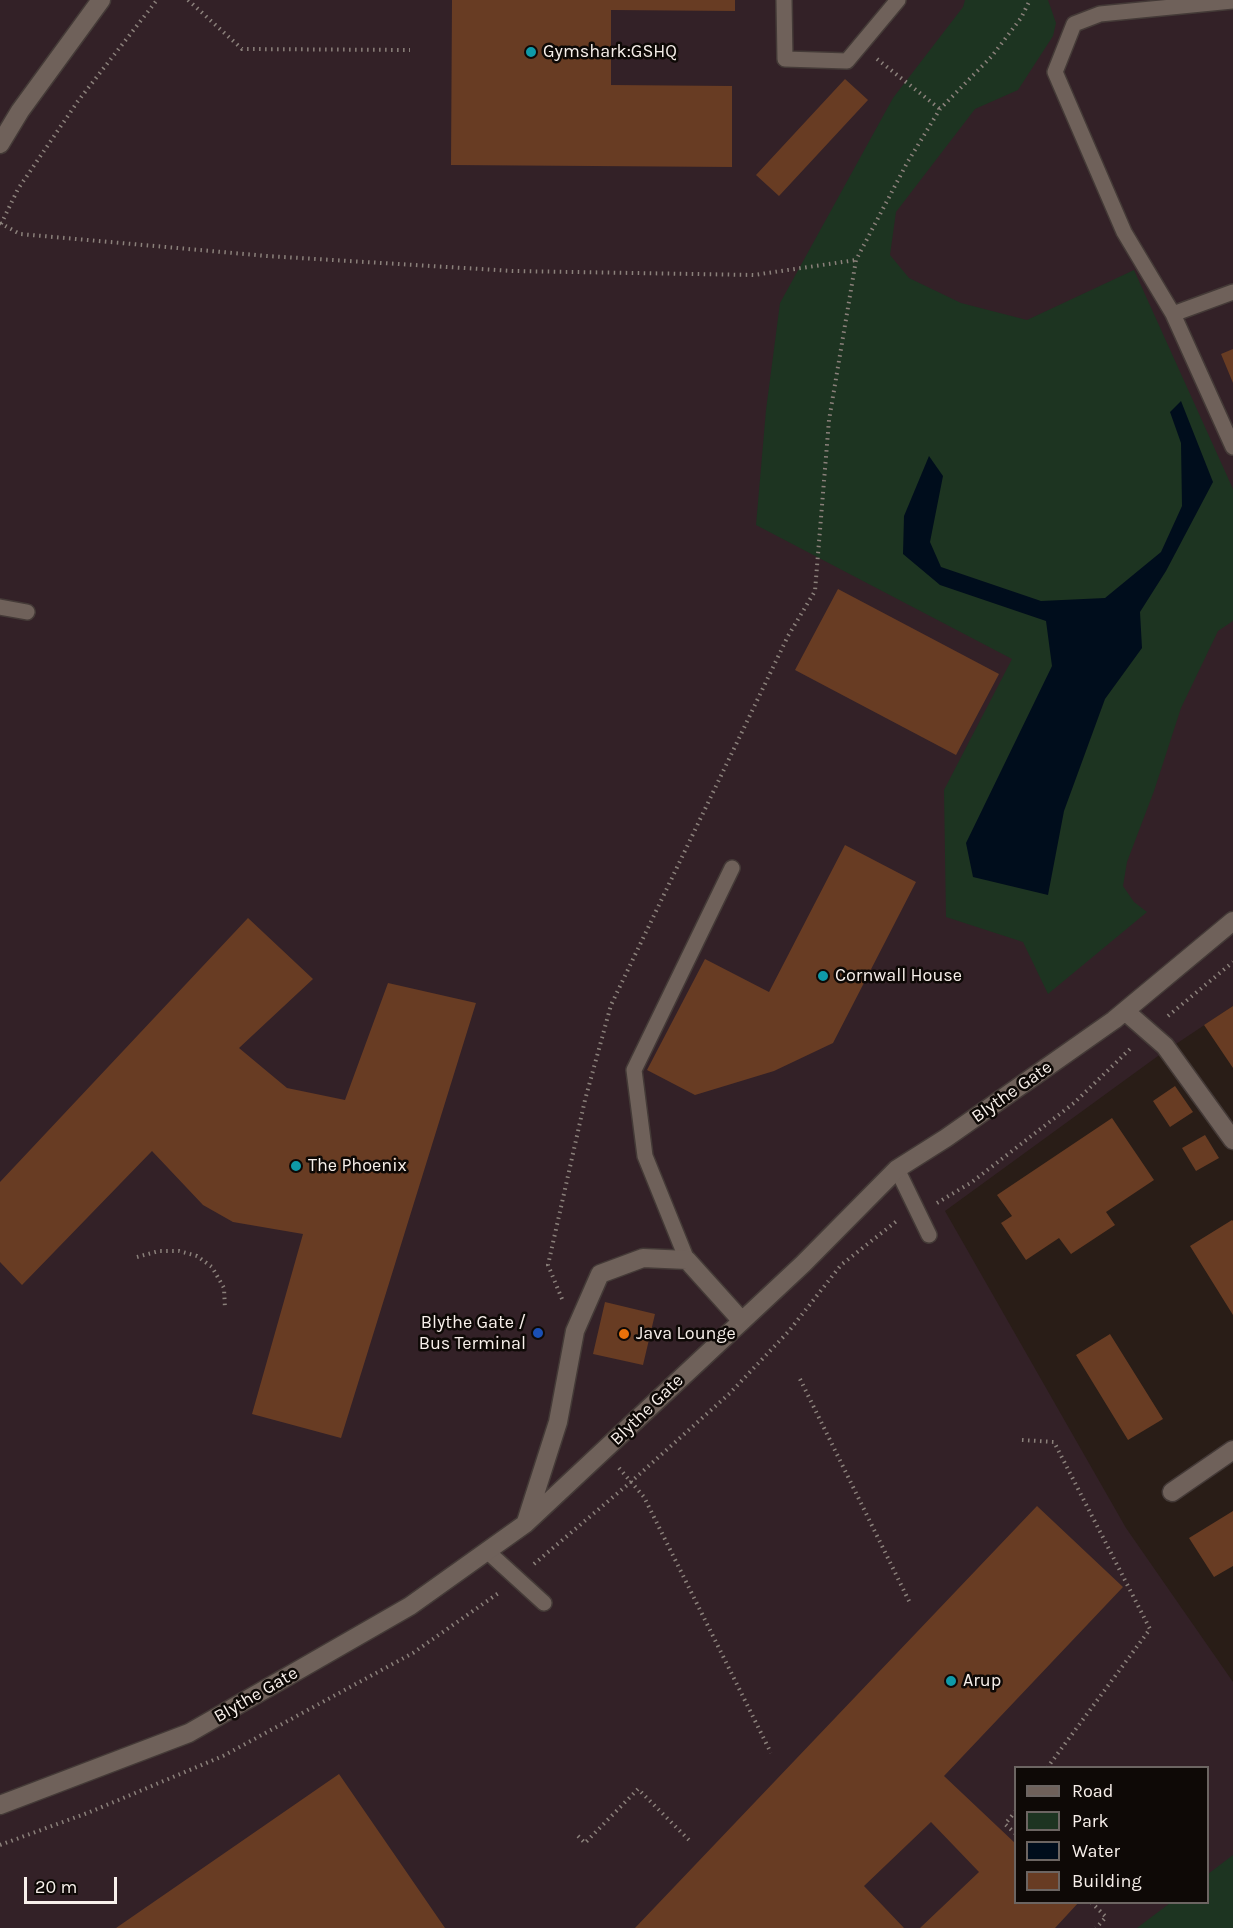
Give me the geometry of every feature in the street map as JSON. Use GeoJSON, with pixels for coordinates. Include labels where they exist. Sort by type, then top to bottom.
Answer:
{"type":"FeatureCollection","features":[{"type":"Feature","properties":{"kind":"street"},"geometry":{"type":"LineString","coordinates":[[0,144],[20,111],[101,0]]}},
{"type":"Feature","properties":{"kind":"street","name":"Blythe Gate"},"geometry":{"type":"LineString","coordinates":[[0,1805],[189,1733],[410,1606],[525,1524],[803,1264],[897,1169],[946,1138],[1125,1011],[1233,921]]}},
{"type":"Feature","properties":{"kind":"street"},"geometry":{"type":"LineString","coordinates":[[1125,1011],[1165,1046],[1233,1140]]}},
{"type":"Feature","properties":{"kind":"street"},"geometry":{"type":"LineString","coordinates":[[525,1524],[558,1422],[575,1331],[600,1274],[643,1258],[687,1260],[741,1320]]}},
{"type":"Feature","properties":{"kind":"street"},"geometry":{"type":"LineString","coordinates":[[1172,1492],[1233,1450]]}},
{"type":"Feature","properties":{"kind":"lane"},"geometry":{"type":"LineString","coordinates":[[784,0],[785,59],[847,61],[898,0]]}},
{"type":"Feature","properties":{"kind":"lane"},"geometry":{"type":"LineString","coordinates":[[1233,1],[1100,14],[1074,24],[1055,72],[1124,232],[1173,314],[1233,447]]}},
{"type":"Feature","properties":{"kind":"lane"},"geometry":{"type":"LineString","coordinates":[[1173,314],[1233,292]]}},
{"type":"Feature","properties":{"kind":"lane"},"geometry":{"type":"LineString","coordinates":[[0,608],[27,612]]}},
{"type":"Feature","properties":{"kind":"lane"},"geometry":{"type":"LineString","coordinates":[[687,1260],[645,1156],[634,1070],[732,868]]}},
{"type":"Feature","properties":{"kind":"lane"},"geometry":{"type":"LineString","coordinates":[[897,1169],[929,1235]]}},
{"type":"Feature","properties":{"kind":"lane"},"geometry":{"type":"LineString","coordinates":[[487,1551],[544,1603]]}},
{"type":"Feature","properties":{"kind":"path"},"geometry":{"type":"LineString","coordinates":[[157,0],[78,101],[18,189],[1,223],[20,234],[267,256],[513,271],[754,275],[856,260]]}},
{"type":"Feature","properties":{"kind":"path"},"geometry":{"type":"LineString","coordinates":[[188,0],[242,49],[410,50]]}},
{"type":"Feature","properties":{"kind":"path"},"geometry":{"type":"LineString","coordinates":[[575,1331],[548,1265],[585,1100],[611,1005],[788,636],[815,591],[829,420],[856,260],[907,163],[940,109],[992,56],[1021,18],[1030,0]]}},
{"type":"Feature","properties":{"kind":"path"},"geometry":{"type":"LineString","coordinates":[[859,47],[940,109]]}},
{"type":"Feature","properties":{"kind":"path"},"geometry":{"type":"LineString","coordinates":[[137,1257],[159,1251],[178,1251],[196,1256],[212,1267],[224,1287],[225,1309]]}},
{"type":"Feature","properties":{"kind":"path"},"geometry":{"type":"LineString","coordinates":[[800,1379],[910,1603]]}},
{"type":"Feature","properties":{"kind":"path"},"geometry":{"type":"LineString","coordinates":[[1022,1440],[1054,1442],[1150,1629],[1048,1766]]}},
{"type":"Feature","properties":{"kind":"path"},"geometry":{"type":"LineString","coordinates":[[604,1452],[644,1497],[771,1753]]}},
{"type":"Feature","properties":{"kind":"path"},"geometry":{"type":"LineString","coordinates":[[578,1836],[585,1843],[638,1790],[689,1840]]}},
{"type":"Feature","properties":{"kind":"path"},"geometry":{"type":"LineString","coordinates":[[1014,1813],[1005,1824],[1014,1832]]}},
{"type":"Feature","properties":{"kind":"path"},"geometry":{"type":"LineString","coordinates":[[1093,1904],[1106,1917],[1096,1928]]}},
{"type":"Feature","properties":{"kind":"shaded area"},"geometry":{"type":"Polygon","coordinates":[[[0,0],[1233,0],[1233,1006],[1158,1056],[945,1211],[1126,1528],[1233,1682],[1233,1856],[1209,1874],[1209,1766],[1014,1766],[1014,1904],[1170,1904],[1139,1928],[0,1928],[0,0]]]}},
{"type":"Feature","properties":{"kind":"green space"},"geometry":{"type":"Polygon","coordinates":[[[965,0],[1048,0],[1056,23],[1053,36],[1018,90],[975,109],[896,212],[890,255],[909,278],[961,303],[1027,320],[1134,270],[1233,489],[1233,621],[1218,631],[1181,708],[1154,791],[1127,862],[1123,886],[1134,902],[1147,912],[1048,994],[1023,942],[946,917],[944,790],[1012,659],[756,525],[766,410],[780,303],[893,98],[963,7],[965,0]]]}},
{"type":"Feature","properties":{"kind":"green space"},"geometry":{"type":"Polygon","coordinates":[[[1233,1855],[1233,1928],[1137,1928],[1169,1904],[1209,1904],[1209,1873],[1233,1855]]]}},
{"type":"Feature","properties":{"kind":"water"},"geometry":{"type":"Polygon","coordinates":[[[1181,401],[1213,482],[1166,571],[1140,612],[1142,648],[1105,699],[1064,811],[1048,895],[973,877],[966,843],[1052,666],[1046,621],[940,585],[903,554],[904,516],[929,456],[943,476],[930,542],[941,567],[1041,601],[1105,598],[1161,552],[1182,506],[1181,443],[1170,412],[1181,401]]]}},
{"type":"Feature","properties":{"kind":"building","name":"Gymshark:GSHQ"},"geometry":{"type":"Polygon","coordinates":[[[452,0],[735,0],[735,11],[611,10],[611,85],[732,86],[732,167],[451,165],[452,0]]]}},
{"type":"Feature","properties":{"kind":"building"},"geometry":{"type":"Polygon","coordinates":[[[845,79],[868,100],[779,196],[756,175],[845,79]]]}},
{"type":"Feature","properties":{"kind":"building"},"geometry":{"type":"Polygon","coordinates":[[[1233,349],[1233,383],[1221,354],[1233,349]]]}},
{"type":"Feature","properties":{"kind":"building"},"geometry":{"type":"Polygon","coordinates":[[[838,589],[999,674],[956,755],[795,670],[838,589]]]}},
{"type":"Feature","properties":{"kind":"building","name":"Cornwall House"},"geometry":{"type":"Polygon","coordinates":[[[845,845],[916,882],[833,1043],[774,1071],[695,1095],[647,1070],[705,959],[769,992],[845,845]]]}},
{"type":"Feature","properties":{"kind":"building","name":"The Phoenix"},"geometry":{"type":"Polygon","coordinates":[[[248,918],[313,979],[239,1048],[287,1088],[345,1100],[388,983],[476,1003],[341,1438],[252,1414],[303,1234],[233,1222],[203,1205],[152,1151],[22,1285],[0,1262],[0,1182],[248,918]]]}},
{"type":"Feature","properties":{"kind":"building"},"geometry":{"type":"Polygon","coordinates":[[[1233,1006],[1233,1068],[1204,1025],[1233,1006]]]}},
{"type":"Feature","properties":{"kind":"building"},"geometry":{"type":"Polygon","coordinates":[[[1175,1086],[1193,1112],[1170,1127],[1153,1101],[1175,1086]]]}},
{"type":"Feature","properties":{"kind":"building"},"geometry":{"type":"Polygon","coordinates":[[[1112,1118],[1154,1180],[1106,1212],[1115,1225],[1071,1254],[1059,1238],[1026,1260],[1001,1223],[1012,1216],[997,1195],[1112,1118]]]}},
{"type":"Feature","properties":{"kind":"building"},"geometry":{"type":"Polygon","coordinates":[[[1205,1135],[1219,1158],[1196,1171],[1182,1148],[1205,1135]]]}},
{"type":"Feature","properties":{"kind":"building"},"geometry":{"type":"Polygon","coordinates":[[[1233,1221],[1233,1315],[1190,1246],[1233,1221]]]}},
{"type":"Feature","properties":{"kind":"building","name":"Java Lounge"},"geometry":{"type":"Polygon","coordinates":[[[605,1302],[655,1314],[643,1365],[593,1354],[605,1302]]]}},
{"type":"Feature","properties":{"kind":"building"},"geometry":{"type":"Polygon","coordinates":[[[1110,1334],[1163,1419],[1128,1440],[1076,1355],[1110,1334]]]}},
{"type":"Feature","properties":{"kind":"building","name":"Arup"},"geometry":{"type":"Polygon","coordinates":[[[1037,1506],[1123,1587],[944,1776],[1014,1842],[1014,1904],[1077,1904],[1055,1928],[920,1928],[979,1872],[931,1822],[864,1886],[904,1928],[635,1928],[1037,1506]]]}},
{"type":"Feature","properties":{"kind":"building"},"geometry":{"type":"Polygon","coordinates":[[[1233,1511],[1233,1566],[1214,1577],[1189,1538],[1233,1511]]]}},
{"type":"Feature","properties":{"kind":"building"},"geometry":{"type":"Polygon","coordinates":[[[339,1774],[445,1928],[116,1928],[339,1774]]]}},
{"type":"Feature","properties":{"kind":"place","name":"Gymshark:GSHQ"},"geometry":{"type":"Point","coordinates":[531,52]}},
{"type":"Feature","properties":{"kind":"place","name":"Cornwall House"},"geometry":{"type":"Point","coordinates":[823,976]}},
{"type":"Feature","properties":{"kind":"place","name":"The Phoenix"},"geometry":{"type":"Point","coordinates":[296,1166]}},
{"type":"Feature","properties":{"kind":"place","name":"Blythe Gate / Bus Terminal"},"geometry":{"type":"Point","coordinates":[538,1333]}},
{"type":"Feature","properties":{"kind":"place","name":"Java Lounge"},"geometry":{"type":"Point","coordinates":[624,1334]}},
{"type":"Feature","properties":{"kind":"place","name":"Arup"},"geometry":{"type":"Point","coordinates":[951,1681]}}]}
